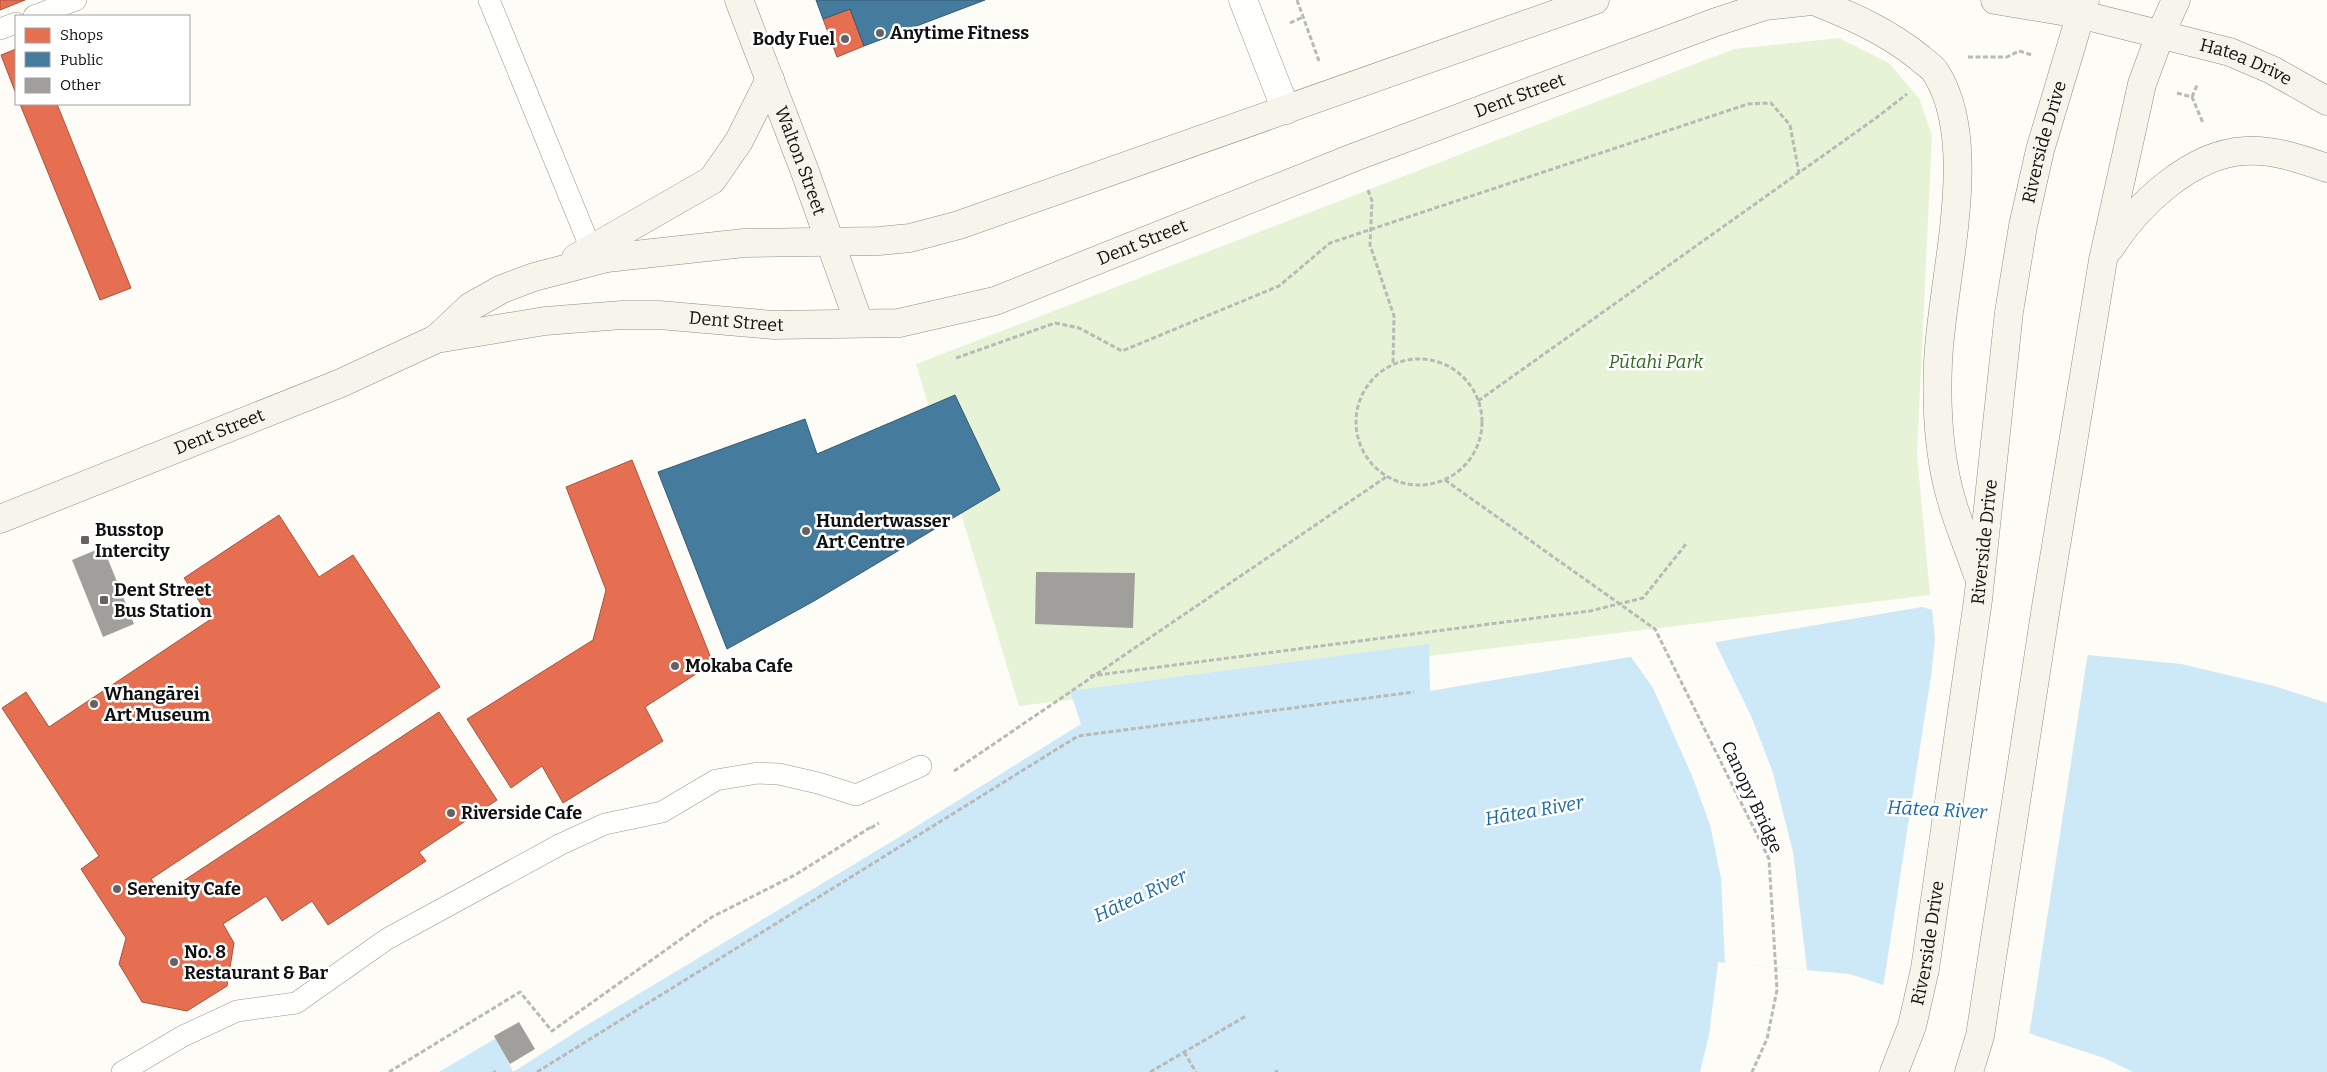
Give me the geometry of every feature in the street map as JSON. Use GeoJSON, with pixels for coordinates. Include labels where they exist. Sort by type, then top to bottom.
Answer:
{"type":"FeatureCollection","features":[{"type":"Feature","properties":{"kind":"main road","name":"Walton Street"},"geometry":{"type":"LineString","coordinates":[[739,0],[770,79],[859,324]]}},
{"type":"Feature","properties":{"kind":"main road","name":"Dent Street"},"geometry":{"type":"LineString","coordinates":[[436,339],[470,307],[502,289],[534,277],[607,258],[744,243],[879,241],[910,238],[959,225],[1596,0]]}},
{"type":"Feature","properties":{"kind":"main road"},"geometry":{"type":"LineString","coordinates":[[1817,0],[1857,18],[1902,43],[1935,72],[1947,94],[1954,123],[1958,182],[1938,363],[1939,433],[1952,500],[1979,590]]}},
{"type":"Feature","properties":{"kind":"main road","name":"Dent Street"},"geometry":{"type":"LineString","coordinates":[[0,519],[341,383],[436,339],[545,322],[622,315],[659,315],[774,325],[899,323],[953,313],[995,301],[1355,157],[1716,22],[1765,6],[1817,0]]}},
{"type":"Feature","properties":{"kind":"main road"},"geometry":{"type":"LineString","coordinates":[[1995,0],[2082,7]]}},
{"type":"Feature","properties":{"kind":"main road"},"geometry":{"type":"LineString","coordinates":[[1969,1072],[1980,1036],[2046,607],[2103,260],[2142,84],[2160,35],[2176,0]]}},
{"type":"Feature","properties":{"kind":"main road","name":"Hatea Drive"},"geometry":{"type":"LineString","coordinates":[[2082,7],[2160,35],[2230,52],[2272,70],[2327,101]]}},
{"type":"Feature","properties":{"kind":"main road","name":"Riverside Drive"},"geometry":{"type":"LineString","coordinates":[[1894,1072],[1912,1026],[1925,969],[1979,590],[2008,312],[2023,226],[2040,150],[2082,7]]}},
{"type":"Feature","properties":{"kind":"main road"},"geometry":{"type":"LineString","coordinates":[[553,272],[712,180],[739,141],[770,79]]}},
{"type":"Feature","properties":{"kind":"main road"},"geometry":{"type":"LineString","coordinates":[[2103,260],[2121,231],[2147,202],[2191,168],[2217,156],[2245,151],[2267,152],[2327,168]]}},
{"type":"Feature","properties":{"kind":"street"},"geometry":{"type":"LineString","coordinates":[[1243,0],[1286,110]]}},
{"type":"Feature","properties":{"kind":"lane"},"geometry":{"type":"LineString","coordinates":[[37,15],[76,0]]}},
{"type":"Feature","properties":{"kind":"lane"},"geometry":{"type":"LineString","coordinates":[[489,0],[591,250]]}},
{"type":"Feature","properties":{"kind":"lane"},"geometry":{"type":"LineString","coordinates":[[0,29],[15,23]]}},
{"type":"Feature","properties":{"kind":"lane"},"geometry":{"type":"LineString","coordinates":[[122,1072],[184,1036],[237,1011],[296,1003],[387,939],[561,844],[605,824],[662,812],[716,780],[758,773],[779,774],[818,783],[856,795],[921,766]]}},
{"type":"Feature","properties":{"kind":"path"},"geometry":{"type":"LineString","coordinates":[[1297,0],[1321,67]]}},
{"type":"Feature","properties":{"kind":"path"},"geometry":{"type":"LineString","coordinates":[[1962,58],[2007,57],[2019,51],[2021,46]]}},
{"type":"Feature","properties":{"kind":"path"},"geometry":{"type":"LineString","coordinates":[[2019,51],[2033,55]]}},
{"type":"Feature","properties":{"kind":"path"},"geometry":{"type":"LineString","coordinates":[[1478,401],[1876,118],[1935,72]]}},
{"type":"Feature","properties":{"kind":"path"},"geometry":{"type":"LineString","coordinates":[[2197,85],[2192,96],[2205,127]]}},
{"type":"Feature","properties":{"kind":"path"},"geometry":{"type":"LineString","coordinates":[[2176,93],[2192,96]]}},
{"type":"Feature","properties":{"kind":"path"},"geometry":{"type":"LineString","coordinates":[[956,358],[1055,324],[1079,328],[1122,351],[1279,286],[1330,243],[1748,104],[1771,103],[1790,124],[1799,173]]}},
{"type":"Feature","properties":{"kind":"path"},"geometry":{"type":"LineString","coordinates":[[1372,201],[1370,244],[1394,316],[1393,365]]}},
{"type":"Feature","properties":{"kind":"path"},"geometry":{"type":"LineString","coordinates":[[1413,359],[1434,360],[1453,369],[1469,383],[1478,401],[1482,420],[1480,438],[1473,455],[1461,469],[1445,480],[1419,485],[1405,484],[1386,477],[1371,464],[1361,448],[1356,428],[1357,409],[1364,390],[1376,376],[1393,365],[1413,359]]}},
{"type":"Feature","properties":{"kind":"path"},"geometry":{"type":"LineString","coordinates":[[952,772],[1090,676],[1386,477]]}},
{"type":"Feature","properties":{"kind":"path"},"geometry":{"type":"LineString","coordinates":[[1445,480],[1620,604]]}},
{"type":"Feature","properties":{"kind":"path"},"geometry":{"type":"LineString","coordinates":[[1090,676],[1590,611],[1643,598],[1686,544]]}},
{"type":"Feature","properties":{"kind":"path","name":"Canopy Bridge"},"geometry":{"type":"LineString","coordinates":[[1620,604],[1655,629],[1769,859],[1777,990],[1768,1039],[1752,1072]]}},
{"type":"Feature","properties":{"kind":"path"},"geometry":{"type":"LineString","coordinates":[[536,1072],[1078,736],[1414,692]]}},
{"type":"Feature","properties":{"kind":"path"},"geometry":{"type":"LineString","coordinates":[[856,795],[871,828]]}},
{"type":"Feature","properties":{"kind":"path"},"geometry":{"type":"LineString","coordinates":[[389,1072],[520,992],[552,1031],[712,917],[795,876],[887,817]]}},
{"type":"Feature","properties":{"kind":"path"},"geometry":{"type":"LineString","coordinates":[[1150,1072],[1246,1016]]}},
{"type":"Feature","properties":{"kind":"path"},"geometry":{"type":"LineString","coordinates":[[1184,1052],[1196,1072]]}},
{"type":"Feature","properties":{"kind":"green space","name":"Pūtahi Park"},"geometry":{"type":"Polygon","coordinates":[[[1839,38],[1889,63],[1919,98],[1932,135],[1917,454],[1930,595],[1019,706],[916,364],[1734,49],[1839,38]]]}},
{"type":"Feature","properties":{"kind":"water","name":"Hātea River"},"geometry":{"type":"Polygon","coordinates":[[[1922,607],[2088,655],[2181,664],[2274,686],[2327,703],[2327,1072],[2133,1072],[2104,1058],[1850,974],[1718,962],[1709,1035],[1700,1072],[513,1072],[1081,724],[1070,691],[1429,644],[1430,691],[1922,607]]]}},
{"type":"Feature","properties":{"kind":"water"},"geometry":{"type":"Polygon","coordinates":[[[498,1037],[513,1072],[439,1072],[498,1037]]]}},
{"type":"Feature","properties":{"kind":"pier"},"geometry":{"type":"Polygon","coordinates":[[[1932,608],[2088,652],[2029,1036],[1883,988],[1931,676],[1935,640],[1932,608]]]}},
{"type":"Feature","properties":{"kind":"pier"},"geometry":{"type":"Polygon","coordinates":[[[1714,640],[1752,718],[1773,773],[1793,852],[1807,970],[1725,963],[1721,878],[1710,825],[1693,778],[1653,688],[1629,654],[1714,640]]]}},
{"type":"Feature","properties":{"kind":"building: Shops"},"geometry":{"type":"Polygon","coordinates":[[[0,0],[25,0],[0,10],[0,0]]]}},
{"type":"Feature","properties":{"kind":"building: Shops"},"geometry":{"type":"Polygon","coordinates":[[[850,9],[864,46],[837,57],[823,19],[850,9]]]}},
{"type":"Feature","properties":{"kind":"building: Shops"},"geometry":{"type":"Polygon","coordinates":[[[15,49],[15,91],[1,55],[15,49]]]}},
{"type":"Feature","properties":{"kind":"building: Shops"},"geometry":{"type":"Polygon","coordinates":[[[20,105],[57,105],[131,288],[100,300],[20,105]]]}},
{"type":"Feature","properties":{"kind":"building: Shops"},"geometry":{"type":"Polygon","coordinates":[[[632,460],[713,663],[645,707],[663,741],[563,803],[542,766],[511,788],[467,719],[593,640],[606,590],[566,487],[632,460]]]}},
{"type":"Feature","properties":{"kind":"building: Shops"},"geometry":{"type":"Polygon","coordinates":[[[279,515],[319,577],[353,555],[440,687],[151,879],[162,895],[439,712],[497,800],[419,852],[426,861],[328,925],[312,901],[282,921],[266,896],[223,924],[234,943],[227,986],[187,1011],[142,1002],[119,964],[126,938],[81,869],[99,856],[2,708],[26,692],[49,727],[211,619],[184,578],[279,515]]]}},
{"type":"Feature","properties":{"kind":"building: Public","name":"Anytime Fitness"},"geometry":{"type":"Polygon","coordinates":[[[816,0],[985,0],[864,46],[850,9],[823,19],[816,0]]]}},
{"type":"Feature","properties":{"kind":"building: Public","name":"Hundertwasser Art Centre"},"geometry":{"type":"Polygon","coordinates":[[[955,395],[1000,490],[814,601],[727,649],[658,472],[805,419],[817,454],[955,395]]]}},
{"type":"Feature","properties":{"kind":"building: Other"},"geometry":{"type":"Polygon","coordinates":[[[103,547],[134,624],[103,637],[72,560],[103,547]]]}},
{"type":"Feature","properties":{"kind":"building: Other"},"geometry":{"type":"Polygon","coordinates":[[[1036,572],[1135,573],[1133,628],[1035,624],[1036,572]]]}},
{"type":"Feature","properties":{"kind":"building: Other"},"geometry":{"type":"Polygon","coordinates":[[[519,1022],[535,1049],[510,1064],[494,1036],[519,1022]]]}},
{"type":"Feature","properties":{"kind":"place","name":"Anytime Fitness"},"geometry":{"type":"Point","coordinates":[880,33]}},
{"type":"Feature","properties":{"kind":"place","name":"Body Fuel"},"geometry":{"type":"Point","coordinates":[845,39]}},
{"type":"Feature","properties":{"kind":"place","name":"Hundertwasser Art Centre"},"geometry":{"type":"Point","coordinates":[806,531]}},
{"type":"Feature","properties":{"kind":"place","name":"Busstop Intercity"},"geometry":{"type":"Point","coordinates":[85,540]}},
{"type":"Feature","properties":{"kind":"place","name":"Dent Street Bus Station"},"geometry":{"type":"Point","coordinates":[104,600]}},
{"type":"Feature","properties":{"kind":"place","name":"Mokaba Cafe"},"geometry":{"type":"Point","coordinates":[675,666]}},
{"type":"Feature","properties":{"kind":"place","name":"Whangārei Art Museum"},"geometry":{"type":"Point","coordinates":[94,704]}},
{"type":"Feature","properties":{"kind":"place","name":"Riverside Cafe"},"geometry":{"type":"Point","coordinates":[451,813]}},
{"type":"Feature","properties":{"kind":"place","name":"Serenity Cafe"},"geometry":{"type":"Point","coordinates":[117,889]}},
{"type":"Feature","properties":{"kind":"place","name":"No. 8 Restaurant & Bar"},"geometry":{"type":"Point","coordinates":[174,962]}}]}
